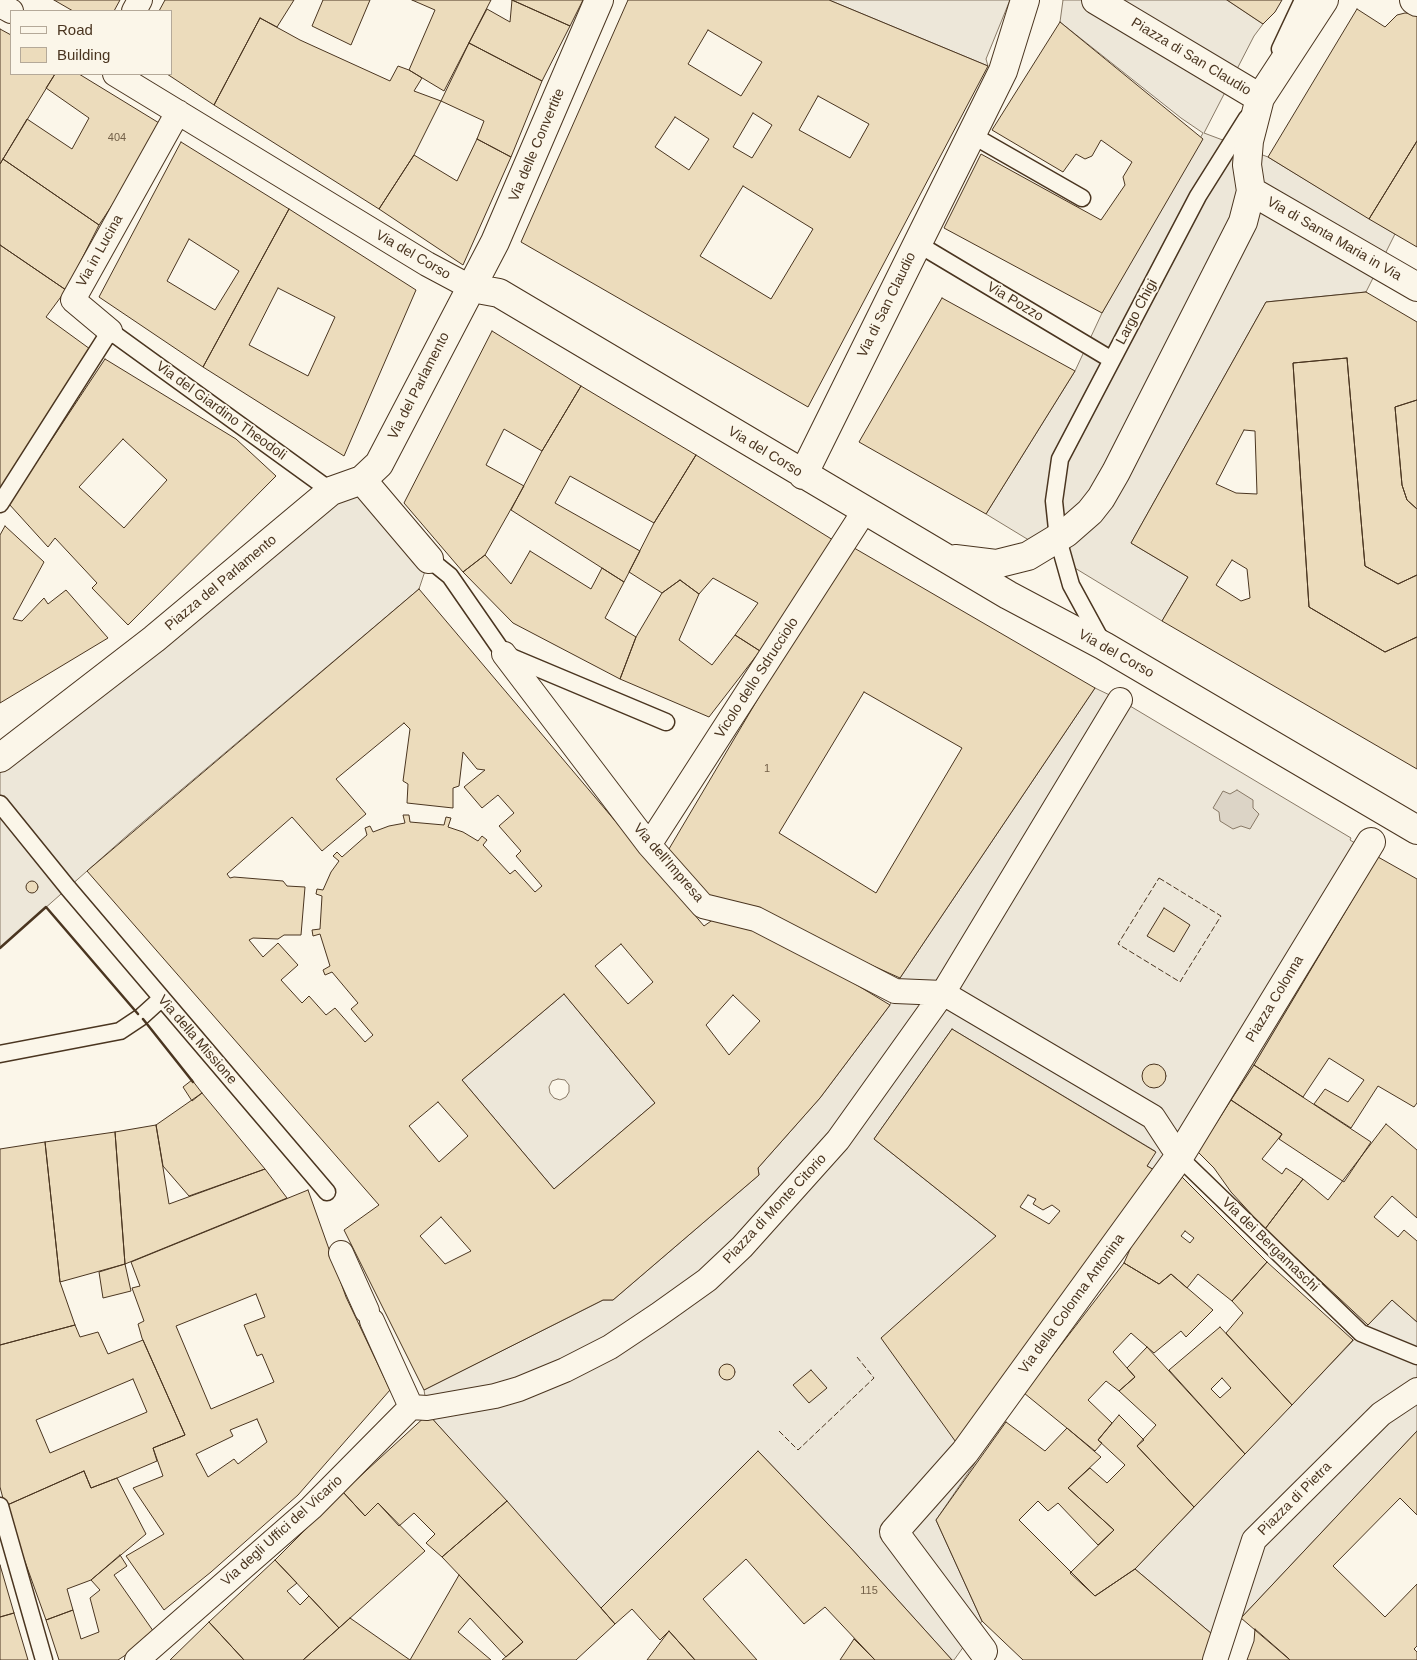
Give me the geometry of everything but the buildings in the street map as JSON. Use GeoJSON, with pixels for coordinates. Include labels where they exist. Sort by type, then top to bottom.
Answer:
{"type":"FeatureCollection","features":[{"type":"Feature","properties":{"kind":"street","name":"Via delle Convertite"},"geometry":{"type":"LineString","coordinates":[[472,288],[495,242],[599,0]]}},
{"type":"Feature","properties":{"kind":"street","name":"Via di San Claudio"},"geometry":{"type":"LineString","coordinates":[[803,475],[1003,71],[1025,0]]}},
{"type":"Feature","properties":{"kind":"street","name":"Piazza di San Claudio"},"geometry":{"type":"LineString","coordinates":[[1096,0],[1260,98]]}},
{"type":"Feature","properties":{"kind":"street"},"geometry":{"type":"LineString","coordinates":[[942,555],[964,562],[996,564],[1028,556],[1058,539],[1090,512],[1116,472],[1243,222],[1251,191],[1247,153],[1260,98],[1324,0]]}},
{"type":"Feature","properties":{"kind":"street","name":"Via del Corso"},"geometry":{"type":"LineString","coordinates":[[117,75],[427,264],[472,288],[498,293],[803,475],[942,555],[1008,596],[1104,646],[1417,830]]}},
{"type":"Feature","properties":{"kind":"street","name":"Via in Lucina"},"geometry":{"type":"LineString","coordinates":[[110,331],[73,300],[178,112]]}},
{"type":"Feature","properties":{"kind":"street","name":"Via di Santa Maria in Via"},"geometry":{"type":"LineString","coordinates":[[1251,191],[1417,287]]}},
{"type":"Feature","properties":{"kind":"street","name":"Via del Parlamento"},"geometry":{"type":"LineString","coordinates":[[362,480],[378,464],[456,313],[472,288]]}},
{"type":"Feature","properties":{"kind":"street"},"geometry":{"type":"LineString","coordinates":[[362,480],[429,559]]}},
{"type":"Feature","properties":{"kind":"street","name":"Piazza del Parlamento"},"geometry":{"type":"LineString","coordinates":[[0,758],[154,639],[331,491],[362,480]]}},
{"type":"Feature","properties":{"kind":"street","name":"Vicolo dello Sdrucciolo"},"geometry":{"type":"LineString","coordinates":[[649,845],[865,510]]}},
{"type":"Feature","properties":{"kind":"street","name":"Via dell'Impresa"},"geometry":{"type":"LineString","coordinates":[[504,654],[649,845],[703,906],[756,919],[895,990],[943,993]]}},
{"type":"Feature","properties":{"kind":"street"},"geometry":{"type":"LineString","coordinates":[[1120,700],[943,993],[1153,1117],[1175,1152]]}},
{"type":"Feature","properties":{"kind":"street","name":"Piazza Colonna"},"geometry":{"type":"LineString","coordinates":[[1175,1152],[1372,842]]}},
{"type":"Feature","properties":{"kind":"street","name":"Piazza di Monte Citorio"},"geometry":{"type":"LineString","coordinates":[[419,1408],[511,1391],[565,1370],[610,1347],[707,1280],[766,1222],[831,1148],[874,1092],[943,993]]}},
{"type":"Feature","properties":{"kind":"street","name":"Via della Colonna Antonina"},"geometry":{"type":"LineString","coordinates":[[984,1657],[894,1532],[965,1452],[1175,1152]]}},
{"type":"Feature","properties":{"kind":"street"},"geometry":{"type":"LineString","coordinates":[[341,1253],[369,1316],[419,1408]]}},
{"type":"Feature","properties":{"kind":"street","name":"Piazza di Pietra"},"geometry":{"type":"LineString","coordinates":[[1217,1650],[1254,1540],[1381,1414],[1417,1390]]}},
{"type":"Feature","properties":{"kind":"street","name":"Via degli Uffici del Vicario"},"geometry":{"type":"LineString","coordinates":[[137,1660],[311,1508],[419,1408]]}},
{"type":"Feature","properties":{"kind":"lane","name":"Largo Chigi"},"geometry":{"type":"LineString","coordinates":[[1104,646],[1070,584],[1058,539],[1054,501],[1060,459],[1198,196],[1260,98],[1293,18],[1303,0]]}},
{"type":"Feature","properties":{"kind":"lane"},"geometry":{"type":"LineString","coordinates":[[972,134],[1082,198]]}},
{"type":"Feature","properties":{"kind":"lane","name":"Via Pozzo"},"geometry":{"type":"LineString","coordinates":[[918,244],[1112,360]]}},
{"type":"Feature","properties":{"kind":"lane"},"geometry":{"type":"LineString","coordinates":[[0,504],[110,331]]}},
{"type":"Feature","properties":{"kind":"lane","name":"Via del Giardino Theodoli"},"geometry":{"type":"LineString","coordinates":[[110,331],[331,491]]}},
{"type":"Feature","properties":{"kind":"lane","name":"Via dell'Impresa"},"geometry":{"type":"LineString","coordinates":[[429,559],[450,576],[504,654]]}},
{"type":"Feature","properties":{"kind":"lane"},"geometry":{"type":"LineString","coordinates":[[504,654],[666,722]]}},
{"type":"Feature","properties":{"kind":"lane","name":"Via della Missione"},"geometry":{"type":"LineString","coordinates":[[0,804],[68,888],[327,1192]]}},
{"type":"Feature","properties":{"kind":"lane"},"geometry":{"type":"LineString","coordinates":[[0,1054],[120,1031],[141,1017],[162,998]]}},
{"type":"Feature","properties":{"kind":"lane","name":"Via dei Bergamaschi"},"geometry":{"type":"LineString","coordinates":[[1175,1152],[1361,1333],[1417,1356]]}},
{"type":"Feature","properties":{"kind":"lane"},"geometry":{"type":"LineString","coordinates":[[0,1506],[44,1660]]}},
{"type":"Feature","properties":{"kind":"shaded area"},"geometry":{"type":"Polygon","coordinates":[[[829,0],[1010,0],[986,59],[988,66],[829,0]]]}},
{"type":"Feature","properties":{"kind":"shaded area"},"geometry":{"type":"Polygon","coordinates":[[[1063,0],[1227,0],[1263,24],[1254,36],[1204,133],[1268,157],[1395,234],[1366,292],[1266,302],[1131,543],[1188,577],[1162,621],[986,514],[1075,371],[1102,313],[1203,133],[1181,118],[1060,22],[1063,0]]]}},
{"type":"Feature","properties":{"kind":"shaded area"},"geometry":{"type":"Polygon","coordinates":[[[362,480],[429,559],[419,589],[130,833],[0,948],[0,758],[362,480]]]}},
{"type":"Feature","properties":{"kind":"shaded area"},"geometry":{"type":"Polygon","coordinates":[[[1095,688],[1120,700],[1351,838],[1350,840],[1378,857],[1254,1065],[1182,1177],[1158,1172],[1147,1166],[1155,1151],[952,1029],[874,1139],[996,1236],[958,1445],[975,1463],[936,1520],[982,1621],[954,1660],[952,1660],[850,1547],[758,1451],[601,1608],[428,1414],[424,1390],[603,1300],[613,1300],[759,1175],[758,1168],[820,1098],[890,1005],[900,978],[1095,688]]]}},
{"type":"Feature","properties":{"kind":"shaded area"},"geometry":{"type":"Polygon","coordinates":[[[1237,790],[1253,800],[1253,808],[1259,814],[1250,829],[1241,826],[1233,829],[1220,821],[1219,812],[1213,808],[1223,791],[1230,794],[1237,790]]]}},
{"type":"Feature","properties":{"kind":"shaded area"},"geometry":{"type":"Polygon","coordinates":[[[564,994],[655,1103],[554,1189],[462,1080],[564,994]],[[558,1079],[552,1081],[549,1087],[550,1093],[554,1098],[560,1100],[566,1097],[569,1092],[569,1085],[565,1080],[558,1079]]]}},
{"type":"Feature","properties":{"kind":"shaded area"},"geometry":{"type":"Polygon","coordinates":[[[1392,1300],[1417,1322],[1417,1431],[1241,1618],[1212,1634],[1135,1569],[1392,1300]]]}},
{"type":"Feature","properties":{"kind":"fence"},"geometry":{"type":"LineString","coordinates":[[1159,878],[1221,916],[1180,982],[1118,944],[1159,878]]}},
{"type":"Feature","properties":{"kind":"fence"},"geometry":{"type":"LineString","coordinates":[[779,1431],[798,1450],[874,1378],[857,1357]]}},
{"type":"Feature","properties":{"kind":"wall"},"geometry":{"type":"LineString","coordinates":[[0,948],[46,907],[138,1014]]}},
{"type":"Feature","properties":{"kind":"wall"},"geometry":{"type":"LineString","coordinates":[[143,1019],[193,1082]]}}]}
